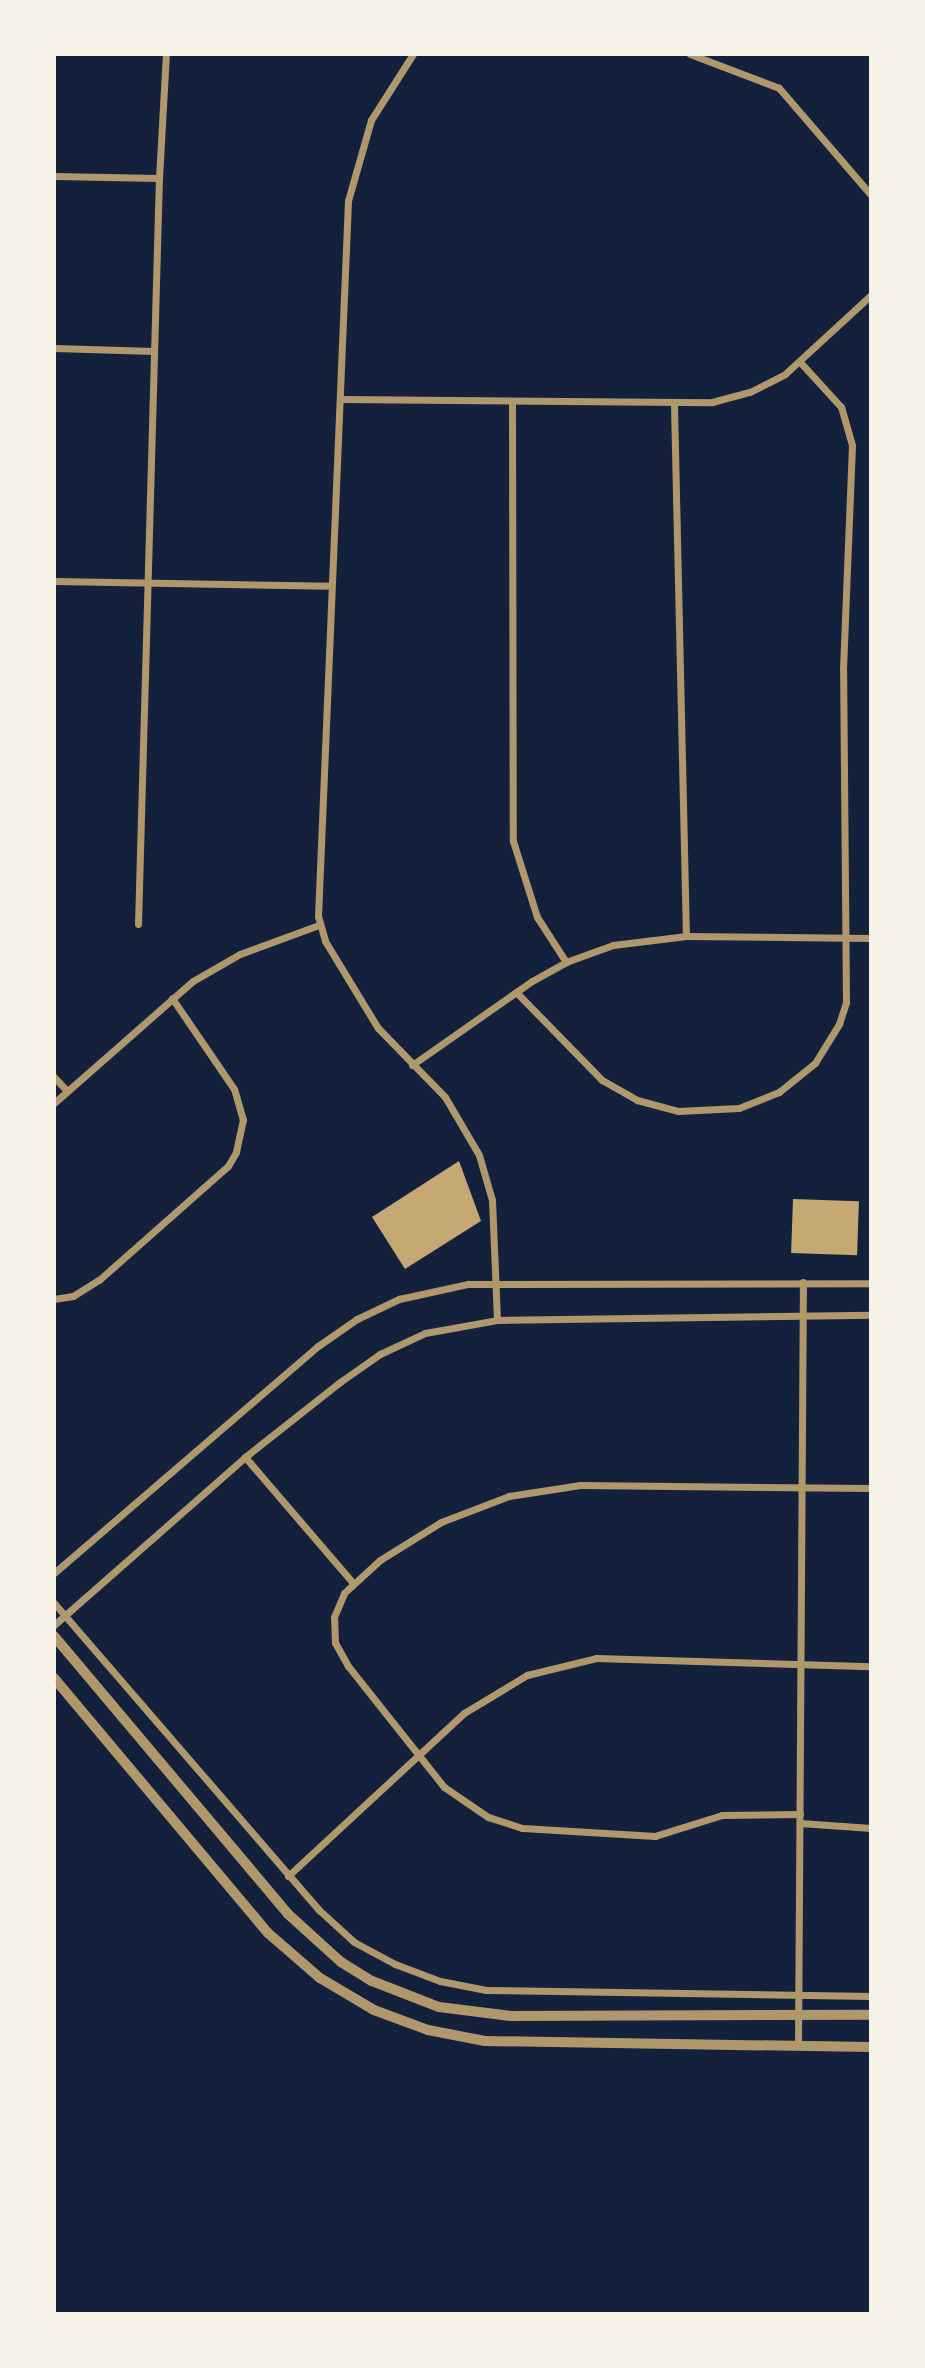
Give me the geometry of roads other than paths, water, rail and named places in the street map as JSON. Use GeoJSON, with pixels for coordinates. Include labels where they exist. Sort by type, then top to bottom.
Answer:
{"type":"FeatureCollection","features":[{"type":"Feature","properties":{"kind":"street"},"geometry":{"type":"LineString","coordinates":[[138,924],[159,178],[166,54]]}},
{"type":"Feature","properties":{"kind":"street"},"geometry":{"type":"LineString","coordinates":[[413,54],[371,120],[353,173],[331,586],[319,925],[378,1028],[451,1106],[480,1156],[492,1199],[497,1320]]}},
{"type":"Feature","properties":{"kind":"street"},"geometry":{"type":"LineString","coordinates":[[690,54],[779,88],[871,195]]}},
{"type":"Feature","properties":{"kind":"street"},"geometry":{"type":"LineString","coordinates":[[54,176],[159,178]]}},
{"type":"Feature","properties":{"kind":"street"},"geometry":{"type":"LineString","coordinates":[[340,400],[674,405],[732,398],[768,384],[801,363],[871,295]]}},
{"type":"Feature","properties":{"kind":"street"},"geometry":{"type":"LineString","coordinates":[[54,348],[154,351]]}},
{"type":"Feature","properties":{"kind":"street"},"geometry":{"type":"LineString","coordinates":[[516,992],[586,1068],[619,1091],[678,1111],[729,1110],[779,1092],[798,1079],[828,1044],[846,1002],[848,938],[843,669],[851,435],[841,407],[801,363]]}},
{"type":"Feature","properties":{"kind":"street"},"geometry":{"type":"LineString","coordinates":[[512,402],[513,841],[537,917],[566,962]]}},
{"type":"Feature","properties":{"kind":"street"},"geometry":{"type":"LineString","coordinates":[[674,405],[686,936]]}},
{"type":"Feature","properties":{"kind":"street"},"geometry":{"type":"LineString","coordinates":[[54,581],[331,586]]}},
{"type":"Feature","properties":{"kind":"street"},"geometry":{"type":"LineString","coordinates":[[54,1103],[172,998],[240,954],[319,925]]}},
{"type":"Feature","properties":{"kind":"street"},"geometry":{"type":"LineString","coordinates":[[412,1065],[516,992],[566,962],[613,945],[686,936],[871,939]]}},
{"type":"Feature","properties":{"kind":"street"},"geometry":{"type":"LineString","coordinates":[[54,1299],[73,1296],[99,1280],[228,1166],[236,1152],[243,1120],[234,1089],[172,998]]}},
{"type":"Feature","properties":{"kind":"street"},"geometry":{"type":"LineString","coordinates":[[54,1077],[67,1091]]}},
{"type":"Feature","properties":{"kind":"street"},"geometry":{"type":"LineString","coordinates":[[798,2046],[803,1282]]}},
{"type":"Feature","properties":{"kind":"street"},"geometry":{"type":"LineString","coordinates":[[54,1573],[337,1332],[377,1308],[422,1292],[497,1283],[871,1283]]}},
{"type":"Feature","properties":{"kind":"street"},"geometry":{"type":"LineString","coordinates":[[54,1625],[245,1457],[380,1354],[425,1334],[497,1320],[871,1315]]}},
{"type":"Feature","properties":{"kind":"street"},"geometry":{"type":"LineString","coordinates":[[245,1457],[352,1583]]}},
{"type":"Feature","properties":{"kind":"street"},"geometry":{"type":"LineString","coordinates":[[800,1814],[722,1815],[655,1836],[523,1828],[488,1817],[457,1799],[418,1756],[348,1666],[335,1643],[334,1617],[352,1583],[420,1533],[509,1496],[580,1485],[871,1488]]}},
{"type":"Feature","properties":{"kind":"street"},"geometry":{"type":"LineString","coordinates":[[54,1603],[288,1876],[354,1942],[440,1981],[486,1990],[533,1993],[871,1996]]}},
{"type":"Feature","properties":{"kind":"street"},"geometry":{"type":"LineString","coordinates":[[54,1636],[288,1914],[341,1962],[372,1981],[428,2003],[475,2014],[871,2015]]}},
{"type":"Feature","properties":{"kind":"street"},"geometry":{"type":"LineString","coordinates":[[288,1876],[464,1713],[505,1686],[572,1661],[871,1666]]}},
{"type":"Feature","properties":{"kind":"street"},"geometry":{"type":"LineString","coordinates":[[54,1678],[268,1933],[320,1978],[374,2010],[428,2030],[485,2041],[871,2047]]}},
{"type":"Feature","properties":{"kind":"street"},"geometry":{"type":"LineString","coordinates":[[800,1823],[871,1828]]}}]}
